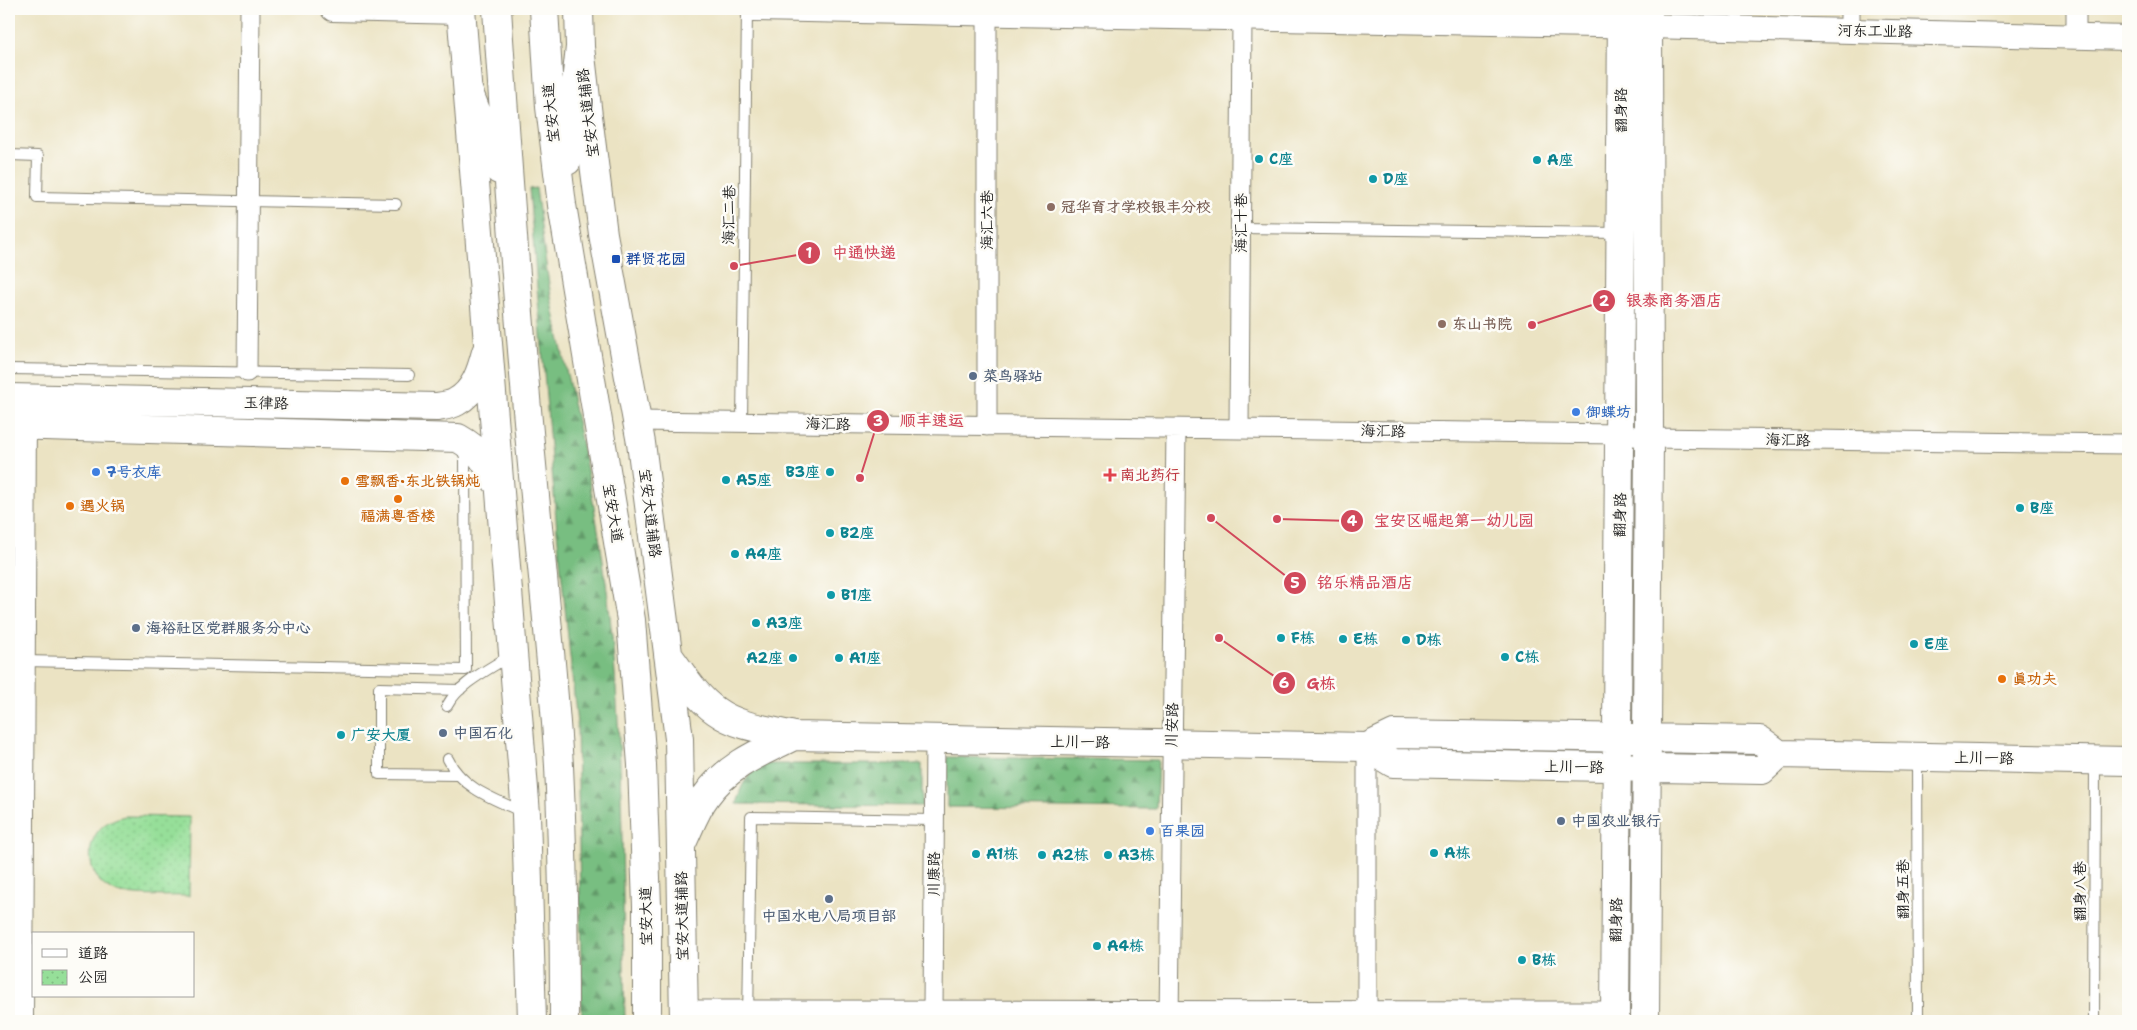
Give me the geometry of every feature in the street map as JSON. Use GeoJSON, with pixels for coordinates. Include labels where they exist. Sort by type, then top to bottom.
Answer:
{"type":"FeatureCollection","features":[{"type":"Feature","properties":{"kind":"main road"},"geometry":{"type":"LineString","coordinates":[[497,9],[509,196],[528,423],[550,644],[558,767],[563,905],[564,1021]]}},
{"type":"Feature","properties":{"kind":"main road","name":"宝安大道"},"geometry":{"type":"LineString","coordinates":[[544,9],[550,107],[562,205],[631,620],[642,765],[647,1021]]}},
{"type":"Feature","properties":{"kind":"main road","name":"宝安大道辅路"},"geometry":{"type":"LineString","coordinates":[[579,9],[580,47],[604,234],[638,421],[679,738],[684,1016]]}},
{"type":"Feature","properties":{"kind":"main road"},"geometry":{"type":"LineString","coordinates":[[461,10],[526,814],[532,1021]]}},
{"type":"Feature","properties":{"kind":"main road","name":"翻身路"},"geometry":{"type":"LineString","coordinates":[[1615,1016],[1621,233],[1635,17]]}},
{"type":"Feature","properties":{"kind":"main road","name":"翻身路"},"geometry":{"type":"LineString","coordinates":[[1635,17],[1650,438],[1645,1021]]}},
{"type":"Feature","properties":{"kind":"main road"},"geometry":{"type":"LineString","coordinates":[[562,205],[580,47]]}},
{"type":"Feature","properties":{"kind":"main road"},"geometry":{"type":"LineString","coordinates":[[468,90],[509,196]]}},
{"type":"Feature","properties":{"kind":"main road","name":"玉律路"},"geometry":{"type":"LineString","coordinates":[[16,398],[437,407],[456,402],[467,392],[478,378],[488,346]]}},
{"type":"Feature","properties":{"kind":"main road","name":"玉律路"},"geometry":{"type":"LineString","coordinates":[[16,426],[458,438]]}},
{"type":"Feature","properties":{"kind":"main road"},"geometry":{"type":"LineString","coordinates":[[458,438],[474,447],[484,458],[498,484]]}},
{"type":"Feature","properties":{"kind":"main road","name":"上川一路"},"geometry":{"type":"LineString","coordinates":[[668,655],[692,688],[717,712],[748,725],[794,736],[1367,746],[1381,738],[1394,734],[1760,740],[1779,754],[2128,761]]}},
{"type":"Feature","properties":{"kind":"main road"},"geometry":{"type":"LineString","coordinates":[[1567,737],[1596,728],[1607,718],[1615,704],[1618,688]]}},
{"type":"Feature","properties":{"kind":"main road"},"geometry":{"type":"LineString","coordinates":[[1647,688],[1655,716],[1664,727],[1693,739]]}},
{"type":"Feature","properties":{"kind":"main road","name":"上川一路"},"geometry":{"type":"LineString","coordinates":[[680,846],[705,797],[722,776],[745,760],[794,736]]}},
{"type":"Feature","properties":{"kind":"main road","name":"上川一路"},"geometry":{"type":"LineString","coordinates":[[1367,746],[1393,763],[1691,769],[1762,770],[1779,754]]}},
{"type":"Feature","properties":{"kind":"main road"},"geometry":{"type":"LineString","coordinates":[[1570,766],[1586,771],[1599,779],[1609,790],[1617,824]]}},
{"type":"Feature","properties":{"kind":"main road"},"geometry":{"type":"LineString","coordinates":[[1646,818],[1649,801],[1655,788],[1665,779],[1678,772],[1691,769]]}},
{"type":"Feature","properties":{"kind":"main road"},"geometry":{"type":"LineString","coordinates":[[545,1021],[563,905]]}},
{"type":"Feature","properties":{"kind":"street"},"geometry":{"type":"LineString","coordinates":[[247,372],[250,9]]}},
{"type":"Feature","properties":{"kind":"street"},"geometry":{"type":"LineString","coordinates":[[333,9],[461,10]]}},
{"type":"Feature","properties":{"kind":"street","name":"河东工业路"},"geometry":{"type":"LineString","coordinates":[[753,9],[987,11],[1242,18],[1318,14],[1850,20],[2128,38]]}},
{"type":"Feature","properties":{"kind":"street"},"geometry":{"type":"LineString","coordinates":[[2076,9],[2076,36]]}},
{"type":"Feature","properties":{"kind":"street","name":"海汇六巷"},"geometry":{"type":"LineString","coordinates":[[987,11],[987,426]]}},
{"type":"Feature","properties":{"kind":"street","name":"海汇十巷"},"geometry":{"type":"LineString","coordinates":[[1239,429],[1242,18]]}},
{"type":"Feature","properties":{"kind":"street"},"geometry":{"type":"LineString","coordinates":[[16,398],[23,661],[16,780],[21,1021]]}},
{"type":"Feature","properties":{"kind":"street","name":"海汇路"},"geometry":{"type":"LineString","coordinates":[[638,421],[1620,434],[1650,438],[2128,444]]}},
{"type":"Feature","properties":{"kind":"street","name":"川安路"},"geometry":{"type":"LineString","coordinates":[[1169,1016],[1176,428]]}},
{"type":"Feature","properties":{"kind":"street","name":"川康路"},"geometry":{"type":"LineString","coordinates":[[933,1010],[935,739]]}},
{"type":"Feature","properties":{"kind":"street"},"geometry":{"type":"LineString","coordinates":[[1367,746],[1367,1010]]}},
{"type":"Feature","properties":{"kind":"street"},"geometry":{"type":"LineString","coordinates":[[684,1016],[894,1016],[933,1010],[1169,1016],[1367,1010],[1615,1016]]}},
{"type":"Feature","properties":{"kind":"lane","name":"海汇二巷"},"geometry":{"type":"LineString","coordinates":[[742,423],[747,9]]}},
{"type":"Feature","properties":{"kind":"lane"},"geometry":{"type":"LineString","coordinates":[[9,155],[38,156],[37,197],[396,204]]}},
{"type":"Feature","properties":{"kind":"lane"},"geometry":{"type":"LineString","coordinates":[[1241,228],[1621,233]]}},
{"type":"Feature","properties":{"kind":"lane"},"geometry":{"type":"LineString","coordinates":[[9,369],[408,375]]}},
{"type":"Feature","properties":{"kind":"lane"},"geometry":{"type":"LineString","coordinates":[[23,661],[466,670],[465,457],[458,438]]}},
{"type":"Feature","properties":{"kind":"lane"},"geometry":{"type":"LineString","coordinates":[[447,706],[451,698],[460,690],[514,654]]}},
{"type":"Feature","properties":{"kind":"lane"},"geometry":{"type":"LineString","coordinates":[[459,775],[379,774],[379,688],[460,690]]}},
{"type":"Feature","properties":{"kind":"lane","name":"翻身五巷"},"geometry":{"type":"LineString","coordinates":[[1917,756],[1918,1021]]}},
{"type":"Feature","properties":{"kind":"lane"},"geometry":{"type":"LineString","coordinates":[[448,759],[459,775],[473,788],[526,814]]}},
{"type":"Feature","properties":{"kind":"lane","name":"翻身八巷"},"geometry":{"type":"LineString","coordinates":[[2094,1021],[2095,760]]}},
{"type":"Feature","properties":{"kind":"lane"},"geometry":{"type":"LineString","coordinates":[[748,1016],[751,817],[934,820]]}},
{"type":"Feature","properties":{"kind":"green space"},"geometry":{"type":"Polygon","coordinates":[[[536,188],[551,297],[592,496],[610,616],[615,667],[620,768],[625,1021],[582,1021],[577,724],[557,531],[529,189],[536,188]]]}},
{"type":"Feature","properties":{"kind":"green space"},"geometry":{"type":"Polygon","coordinates":[[[947,757],[1158,760],[1156,809],[947,807],[947,757]]]}},
{"type":"Feature","properties":{"kind":"green space"},"geometry":{"type":"Polygon","coordinates":[[[761,764],[922,764],[922,806],[736,804],[745,781],[761,764]]]}},
{"type":"Feature","properties":{"kind":"green space"},"geometry":{"type":"Polygon","coordinates":[[[125,816],[190,817],[189,896],[118,893],[103,884],[97,877],[93,869],[91,850],[97,832],[114,819],[125,816]]]}},
{"type":"Feature","properties":{"kind":"place","name":"C座"},"geometry":{"type":"Point","coordinates":[1259,159]}},
{"type":"Feature","properties":{"kind":"place","name":"A座"},"geometry":{"type":"Point","coordinates":[1537,160]}},
{"type":"Feature","properties":{"kind":"place","name":"D座"},"geometry":{"type":"Point","coordinates":[1373,179]}},
{"type":"Feature","properties":{"kind":"place","name":"冠华育才学校银丰分校"},"geometry":{"type":"Point","coordinates":[1051,207]}},
{"type":"Feature","properties":{"kind":"place","name":"群贤花园"},"geometry":{"type":"Point","coordinates":[616,259]}},
{"type":"Feature","properties":{"kind":"place","name":"中通快递"},"geometry":{"type":"Point","coordinates":[734,266]}},
{"type":"Feature","properties":{"kind":"place","name":"东山书院"},"geometry":{"type":"Point","coordinates":[1442,324]}},
{"type":"Feature","properties":{"kind":"place","name":"银泰商务酒店"},"geometry":{"type":"Point","coordinates":[1532,325]}},
{"type":"Feature","properties":{"kind":"place","name":"菜鸟驿站"},"geometry":{"type":"Point","coordinates":[973,376]}},
{"type":"Feature","properties":{"kind":"place","name":"御蝶坊"},"geometry":{"type":"Point","coordinates":[1576,412]}},
{"type":"Feature","properties":{"kind":"place","name":"7号衣库"},"geometry":{"type":"Point","coordinates":[96,472]}},
{"type":"Feature","properties":{"kind":"place","name":"B3座"},"geometry":{"type":"Point","coordinates":[830,472]}},
{"type":"Feature","properties":{"kind":"place","name":"南北药行"},"geometry":{"type":"Point","coordinates":[1110,475]}},
{"type":"Feature","properties":{"kind":"place","name":"顺丰速运"},"geometry":{"type":"Point","coordinates":[860,478]}},
{"type":"Feature","properties":{"kind":"place","name":"A5座"},"geometry":{"type":"Point","coordinates":[726,480]}},
{"type":"Feature","properties":{"kind":"place","name":"雪飘香·东北铁锅炖"},"geometry":{"type":"Point","coordinates":[345,481]}},
{"type":"Feature","properties":{"kind":"place","name":"福满粤香楼"},"geometry":{"type":"Point","coordinates":[398,499]}},
{"type":"Feature","properties":{"kind":"place","name":"遇火锅"},"geometry":{"type":"Point","coordinates":[70,506]}},
{"type":"Feature","properties":{"kind":"place","name":"B座"},"geometry":{"type":"Point","coordinates":[2020,508]}},
{"type":"Feature","properties":{"kind":"place","name":"铭乐精品酒店"},"geometry":{"type":"Point","coordinates":[1211,518]}},
{"type":"Feature","properties":{"kind":"place","name":"宝安区崛起第一幼儿园"},"geometry":{"type":"Point","coordinates":[1277,519]}},
{"type":"Feature","properties":{"kind":"place","name":"B2座"},"geometry":{"type":"Point","coordinates":[830,533]}},
{"type":"Feature","properties":{"kind":"place","name":"A4座"},"geometry":{"type":"Point","coordinates":[735,554]}},
{"type":"Feature","properties":{"kind":"place","name":"B1座"},"geometry":{"type":"Point","coordinates":[831,595]}},
{"type":"Feature","properties":{"kind":"place","name":"A3座"},"geometry":{"type":"Point","coordinates":[756,623]}},
{"type":"Feature","properties":{"kind":"place","name":"海裕社区党群服务分中心"},"geometry":{"type":"Point","coordinates":[136,628]}},
{"type":"Feature","properties":{"kind":"place","name":"G栋"},"geometry":{"type":"Point","coordinates":[1219,638]}},
{"type":"Feature","properties":{"kind":"place","name":"F栋"},"geometry":{"type":"Point","coordinates":[1281,638]}},
{"type":"Feature","properties":{"kind":"place","name":"E栋"},"geometry":{"type":"Point","coordinates":[1343,639]}},
{"type":"Feature","properties":{"kind":"place","name":"D栋"},"geometry":{"type":"Point","coordinates":[1406,640]}},
{"type":"Feature","properties":{"kind":"place","name":"E座"},"geometry":{"type":"Point","coordinates":[1914,644]}},
{"type":"Feature","properties":{"kind":"place","name":"C栋"},"geometry":{"type":"Point","coordinates":[1505,657]}},
{"type":"Feature","properties":{"kind":"place","name":"A2座"},"geometry":{"type":"Point","coordinates":[793,658]}},
{"type":"Feature","properties":{"kind":"place","name":"A1座"},"geometry":{"type":"Point","coordinates":[839,658]}},
{"type":"Feature","properties":{"kind":"place","name":"真功夫"},"geometry":{"type":"Point","coordinates":[2002,679]}},
{"type":"Feature","properties":{"kind":"place","name":"中国石化"},"geometry":{"type":"Point","coordinates":[443,733]}},
{"type":"Feature","properties":{"kind":"place","name":"广安大厦"},"geometry":{"type":"Point","coordinates":[341,735]}},
{"type":"Feature","properties":{"kind":"place","name":"中国农业银行"},"geometry":{"type":"Point","coordinates":[1561,821]}},
{"type":"Feature","properties":{"kind":"place","name":"百果园"},"geometry":{"type":"Point","coordinates":[1150,831]}},
{"type":"Feature","properties":{"kind":"place","name":"A栋"},"geometry":{"type":"Point","coordinates":[1434,853]}},
{"type":"Feature","properties":{"kind":"place","name":"A1栋"},"geometry":{"type":"Point","coordinates":[976,854]}},
{"type":"Feature","properties":{"kind":"place","name":"A2栋"},"geometry":{"type":"Point","coordinates":[1042,855]}},
{"type":"Feature","properties":{"kind":"place","name":"A3栋"},"geometry":{"type":"Point","coordinates":[1108,855]}},
{"type":"Feature","properties":{"kind":"place","name":"中国水电八局项目部"},"geometry":{"type":"Point","coordinates":[829,899]}},
{"type":"Feature","properties":{"kind":"place","name":"A4栋"},"geometry":{"type":"Point","coordinates":[1097,946]}},
{"type":"Feature","properties":{"kind":"place","name":"B栋"},"geometry":{"type":"Point","coordinates":[1522,960]}}]}
